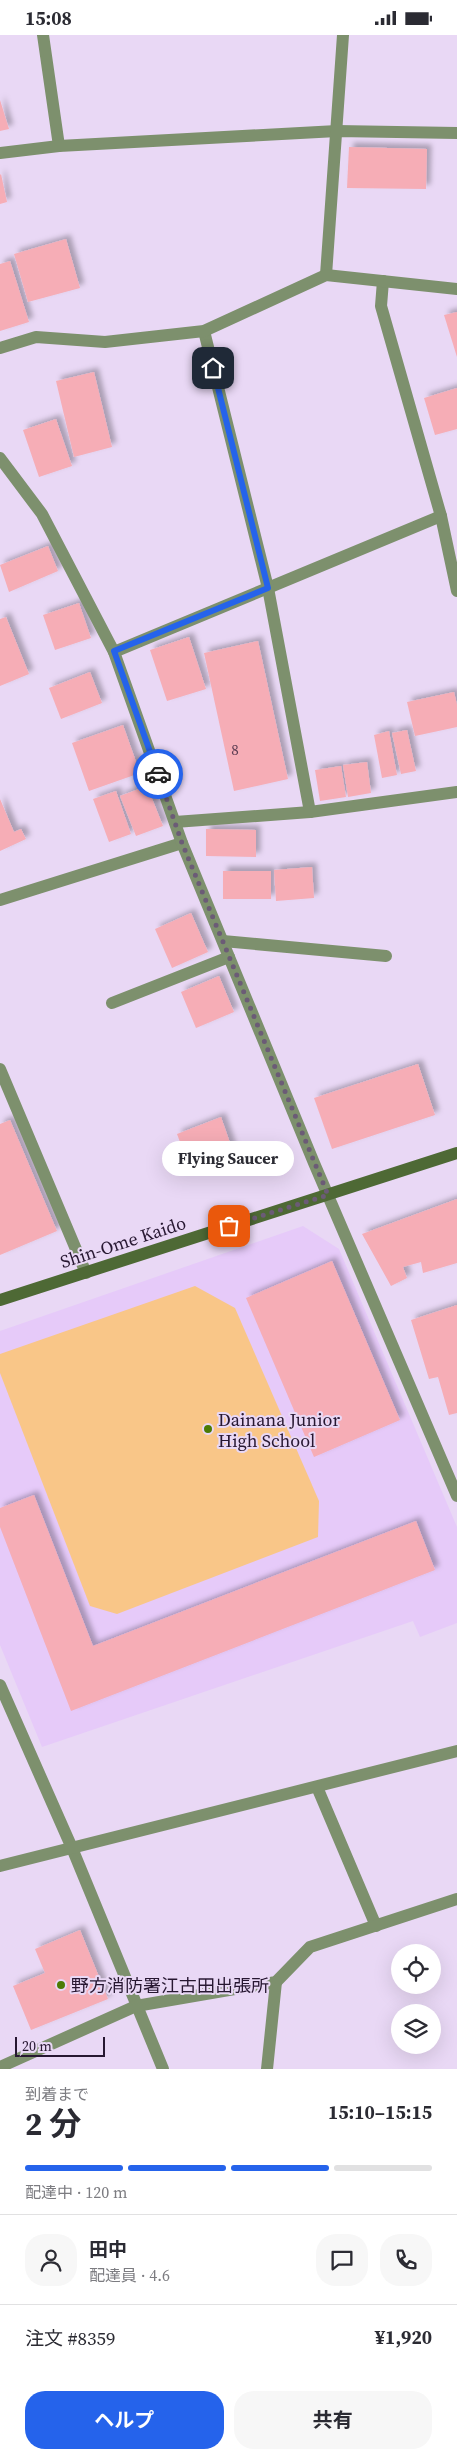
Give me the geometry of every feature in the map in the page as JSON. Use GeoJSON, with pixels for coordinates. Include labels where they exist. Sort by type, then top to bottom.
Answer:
{"type":"FeatureCollection","features":[{"type":"Feature","properties":{"kind":"main road","name":"Shin-Ome Kaido"},"geometry":{"type":"LineString","coordinates":[[0,1300],[457,1153]]}},
{"type":"Feature","properties":{"kind":"street"},"geometry":{"type":"LineString","coordinates":[[43,35],[59,146]]}},
{"type":"Feature","properties":{"kind":"street"},"geometry":{"type":"LineString","coordinates":[[326,275],[338,131],[343,35]]}},
{"type":"Feature","properties":{"kind":"street"},"geometry":{"type":"LineString","coordinates":[[0,153],[59,146],[338,131],[457,133]]}},
{"type":"Feature","properties":{"kind":"street"},"geometry":{"type":"LineString","coordinates":[[0,348],[36,337],[104,342],[204,331],[326,275],[457,289]]}},
{"type":"Feature","properties":{"kind":"street"},"geometry":{"type":"LineString","coordinates":[[383,281],[381,306],[441,516],[457,591]]}},
{"type":"Feature","properties":{"kind":"street"},"geometry":{"type":"LineString","coordinates":[[204,331],[268,588],[310,812]]}},
{"type":"Feature","properties":{"kind":"street"},"geometry":{"type":"LineString","coordinates":[[0,458],[42,514],[114,651],[182,843],[328,1195],[457,1496]]}},
{"type":"Feature","properties":{"kind":"street"},"geometry":{"type":"LineString","coordinates":[[114,651],[441,516]]}},
{"type":"Feature","properties":{"kind":"street"},"geometry":{"type":"LineString","coordinates":[[175,822],[310,812],[457,792]]}},
{"type":"Feature","properties":{"kind":"street"},"geometry":{"type":"LineString","coordinates":[[0,899],[182,843]]}},
{"type":"Feature","properties":{"kind":"street"},"geometry":{"type":"LineString","coordinates":[[223,941],[386,956]]}},
{"type":"Feature","properties":{"kind":"street"},"geometry":{"type":"LineString","coordinates":[[112,1003],[229,957]]}},
{"type":"Feature","properties":{"kind":"street"},"geometry":{"type":"LineString","coordinates":[[0,1069],[86,1273]]}},
{"type":"Feature","properties":{"kind":"street"},"geometry":{"type":"LineString","coordinates":[[0,1685],[72,1849],[163,2069]]}},
{"type":"Feature","properties":{"kind":"street"},"geometry":{"type":"LineString","coordinates":[[0,1866],[457,1751]]}},
{"type":"Feature","properties":{"kind":"street"},"geometry":{"type":"LineString","coordinates":[[317,1787],[376,1926]]}},
{"type":"Feature","properties":{"kind":"street"},"geometry":{"type":"LineString","coordinates":[[0,2067],[136,2006],[276,1981],[310,1947],[457,1899]]}},
{"type":"Feature","properties":{"kind":"street"},"geometry":{"type":"LineString","coordinates":[[266,2069],[276,1981]]}},
{"type":"Feature","properties":{"kind":"shaded area","name":"Dainana Junior High School"},"geometry":{"type":"Polygon","coordinates":[[[303,1226],[339,1249],[457,1527],[457,1623],[420,1637],[413,1621],[42,1747],[0,1645],[0,1331],[303,1226]]]}},
{"type":"Feature","properties":{"kind":"shaded area"},"geometry":{"type":"Polygon","coordinates":[[[195,1286],[235,1308],[319,1501],[318,1537],[117,1614],[90,1606],[0,1373],[0,1354],[195,1286]]]}},
{"type":"Feature","properties":{"kind":"building"},"geometry":{"type":"Polygon","coordinates":[[[0,100],[9,129],[0,131],[0,100]]]}},
{"type":"Feature","properties":{"kind":"building"},"geometry":{"type":"Polygon","coordinates":[[[349,147],[427,149],[426,189],[347,188],[349,147]]]}},
{"type":"Feature","properties":{"kind":"building"},"geometry":{"type":"Polygon","coordinates":[[[0,175],[7,202],[0,204],[0,175]]]}},
{"type":"Feature","properties":{"kind":"building"},"geometry":{"type":"Polygon","coordinates":[[[66,239],[80,288],[28,302],[14,254],[66,239]]]}},
{"type":"Feature","properties":{"kind":"building"},"geometry":{"type":"Polygon","coordinates":[[[10,261],[29,322],[0,331],[0,264],[10,261]]]}},
{"type":"Feature","properties":{"kind":"building"},"geometry":{"type":"Polygon","coordinates":[[[457,312],[457,357],[444,315],[457,312]]]}},
{"type":"Feature","properties":{"kind":"building"},"geometry":{"type":"Polygon","coordinates":[[[94,372],[112,447],[74,457],[56,381],[94,372]]]}},
{"type":"Feature","properties":{"kind":"building"},"geometry":{"type":"Polygon","coordinates":[[[457,388],[457,429],[435,435],[424,398],[457,388]]]}},
{"type":"Feature","properties":{"kind":"building"},"geometry":{"type":"Polygon","coordinates":[[[56,419],[72,466],[39,477],[23,430],[56,419]]]}},
{"type":"Feature","properties":{"kind":"building"},"geometry":{"type":"Polygon","coordinates":[[[48,546],[58,571],[9,592],[0,565],[48,546]]]}},
{"type":"Feature","properties":{"kind":"building"},"geometry":{"type":"Polygon","coordinates":[[[79,603],[91,638],[55,650],[43,615],[79,603]]]}},
{"type":"Feature","properties":{"kind":"building"},"geometry":{"type":"Polygon","coordinates":[[[6,617],[29,674],[0,686],[0,619],[6,617]]]}},
{"type":"Feature","properties":{"kind":"building"},"geometry":{"type":"Polygon","coordinates":[[[189,637],[206,689],[167,701],[150,650],[189,637]]]}},
{"type":"Feature","properties":{"kind":"building"},"geometry":{"type":"Polygon","coordinates":[[[258,641],[288,779],[234,791],[204,653],[258,641]]]}},
{"type":"Feature","properties":{"kind":"building"},"geometry":{"type":"Polygon","coordinates":[[[90,672],[102,703],[61,719],[49,688],[90,672]]]}},
{"type":"Feature","properties":{"kind":"building"},"geometry":{"type":"Polygon","coordinates":[[[454,692],[457,705],[457,727],[415,736],[407,702],[454,692]]]}},
{"type":"Feature","properties":{"kind":"building"},"geometry":{"type":"Polygon","coordinates":[[[123,725],[140,773],[89,791],[72,743],[123,725]]]}},
{"type":"Feature","properties":{"kind":"building"},"geometry":{"type":"Polygon","coordinates":[[[407,730],[416,771],[401,774],[392,733],[407,730]]]}},
{"type":"Feature","properties":{"kind":"building"},"geometry":{"type":"Polygon","coordinates":[[[389,731],[397,775],[382,778],[374,735],[389,731]]]}},
{"type":"Feature","properties":{"kind":"building"},"geometry":{"type":"Polygon","coordinates":[[[367,762],[371,793],[348,797],[343,765],[367,762]]]}},
{"type":"Feature","properties":{"kind":"building"},"geometry":{"type":"Polygon","coordinates":[[[341,766],[346,797],[320,801],[315,770],[341,766]]]}},
{"type":"Feature","properties":{"kind":"building"},"geometry":{"type":"Polygon","coordinates":[[[147,786],[163,826],[136,836],[120,796],[147,786]]]}},
{"type":"Feature","properties":{"kind":"building"},"geometry":{"type":"Polygon","coordinates":[[[116,791],[131,834],[109,842],[93,799],[116,791]]]}},
{"type":"Feature","properties":{"kind":"building"},"geometry":{"type":"Polygon","coordinates":[[[0,799],[14,832],[21,829],[26,839],[0,851],[0,799]]]}},
{"type":"Feature","properties":{"kind":"building"},"geometry":{"type":"Polygon","coordinates":[[[206,829],[256,830],[256,857],[206,856],[206,829]]]}},
{"type":"Feature","properties":{"kind":"building"},"geometry":{"type":"Polygon","coordinates":[[[312,867],[314,898],[276,901],[274,870],[312,867]]]}},
{"type":"Feature","properties":{"kind":"building"},"geometry":{"type":"Polygon","coordinates":[[[223,871],[271,871],[271,899],[223,899],[223,871]]]}},
{"type":"Feature","properties":{"kind":"building"},"geometry":{"type":"Polygon","coordinates":[[[191,913],[208,952],[172,968],[155,929],[191,913]]]}},
{"type":"Feature","properties":{"kind":"building"},"geometry":{"type":"Polygon","coordinates":[[[219,976],[234,1012],[196,1028],[181,992],[219,976]]]}},
{"type":"Feature","properties":{"kind":"building"},"geometry":{"type":"Polygon","coordinates":[[[418,1064],[435,1115],[332,1149],[314,1098],[418,1064]]]}},
{"type":"Feature","properties":{"kind":"building"},"geometry":{"type":"Polygon","coordinates":[[[221,1117],[236,1160],[192,1174],[177,1134],[221,1117]]]}},
{"type":"Feature","properties":{"kind":"building"},"geometry":{"type":"Polygon","coordinates":[[[10,1120],[57,1231],[0,1255],[0,1124],[10,1120]]]}},
{"type":"Feature","properties":{"kind":"building"},"geometry":{"type":"Polygon","coordinates":[[[457,1199],[457,1263],[423,1273],[421,1262],[403,1267],[407,1278],[391,1286],[362,1234],[457,1199]]]}},
{"type":"Feature","properties":{"kind":"building"},"geometry":{"type":"Polygon","coordinates":[[[332,1261],[400,1420],[314,1457],[246,1298],[332,1261]]]}},
{"type":"Feature","properties":{"kind":"building"},"geometry":{"type":"Polygon","coordinates":[[[457,1305],[457,1413],[449,1415],[438,1377],[429,1379],[411,1320],[457,1305]]]}},
{"type":"Feature","properties":{"kind":"building"},"geometry":{"type":"Polygon","coordinates":[[[34,1495],[93,1646],[416,1521],[435,1570],[71,1711],[0,1527],[0,1508],[34,1495]]]}},
{"type":"Feature","properties":{"kind":"building"},"geometry":{"type":"Polygon","coordinates":[[[80,1930],[108,1999],[31,2030],[13,1986],[45,1973],[35,1949],[80,1930]]]}},
{"type":"Feature","properties":{"kind":"way so far"},"geometry":{"type":"LineString","coordinates":[[158,774],[182,843],[328,1195],[229,1226]]}},
{"type":"Feature","properties":{"kind":"place","name":"Flying Saucer"},"geometry":{"type":"Point","coordinates":[229,1226]}},
{"type":"Feature","properties":{"kind":"place","name":"Dainana Junior High School"},"geometry":{"type":"Point","coordinates":[208,1429]}},
{"type":"Feature","properties":{"kind":"place","name":"野方消防署江古田出張所"},"geometry":{"type":"Point","coordinates":[61,1985]}},
{"type":"Feature","properties":{"kind":"route"},"geometry":{"type":"LineString","coordinates":[[158,774],[114,651],[268,588],[213,368]]}}]}
